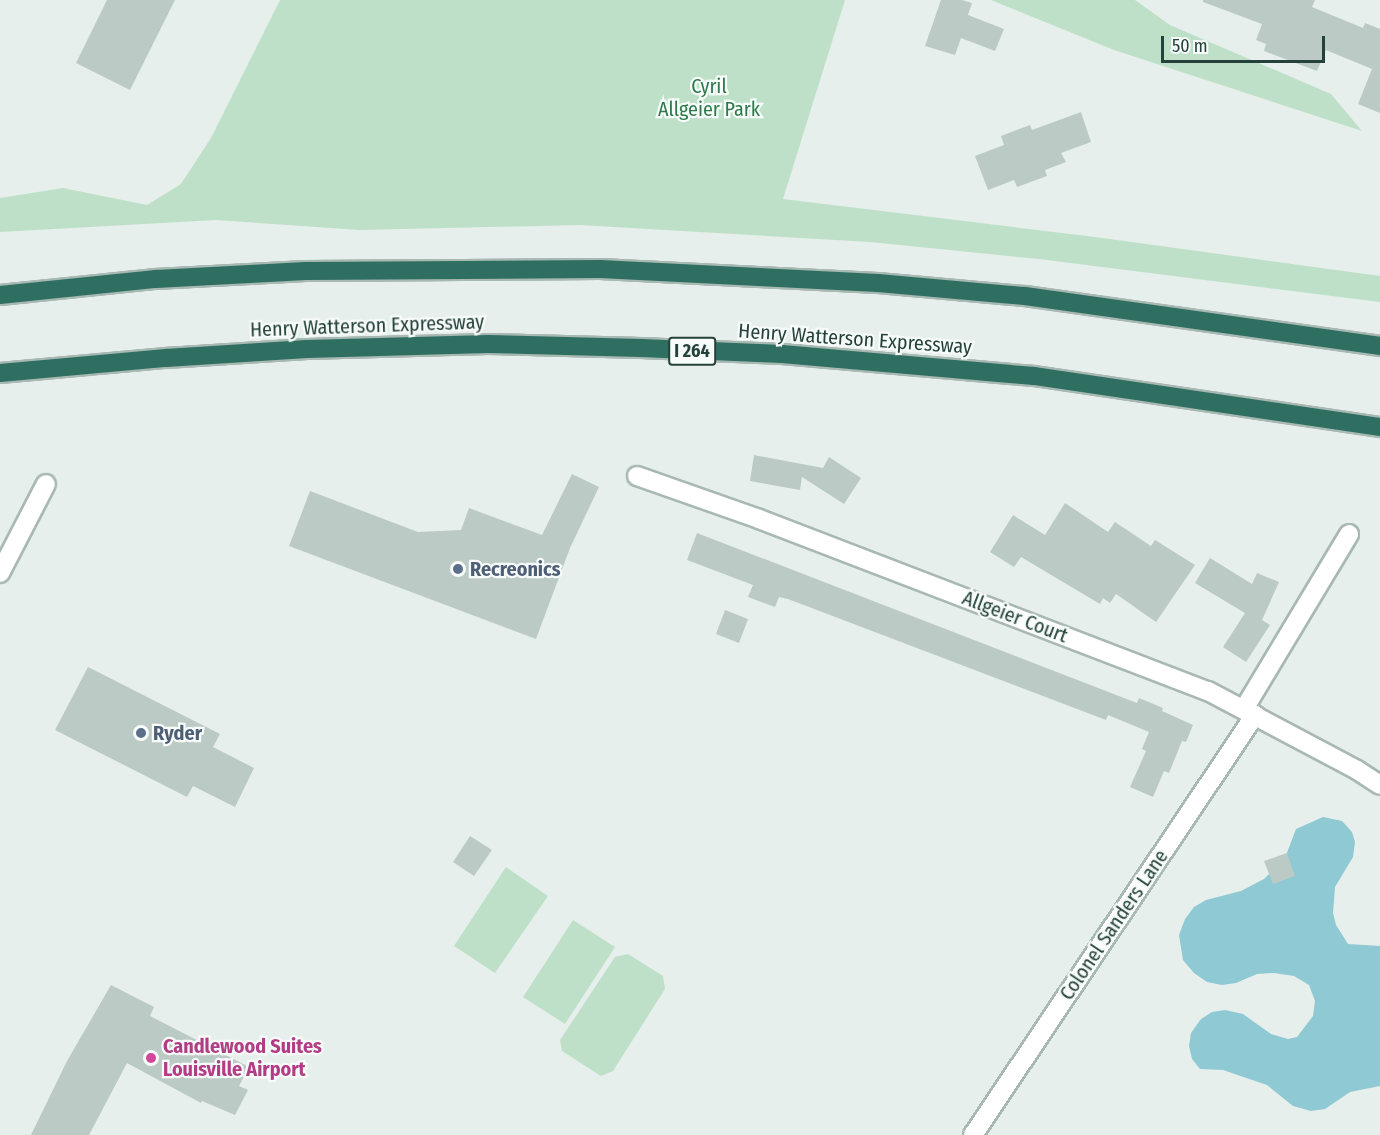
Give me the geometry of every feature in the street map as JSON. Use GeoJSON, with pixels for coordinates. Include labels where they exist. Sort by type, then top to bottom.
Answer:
{"type":"FeatureCollection","features":[{"type":"Feature","properties":{"kind":"highway"},"geometry":{"type":"LineString","coordinates":[[0,295],[156,279],[306,272],[600,269],[843,281],[1025,296],[1380,346]]}},
{"type":"Feature","properties":{"kind":"highway","name":"Henry Watterson Expressway"},"geometry":{"type":"LineString","coordinates":[[0,373],[166,357],[307,349],[488,344],[653,349],[804,356],[1034,376],[1380,427]]}},
{"type":"Feature","properties":{"kind":"street","name":"Allgeier Court"},"geometry":{"type":"LineString","coordinates":[[637,476],[759,519],[1164,674],[1250,712],[1357,770],[1380,785]]}},
{"type":"Feature","properties":{"kind":"street"},"geometry":{"type":"LineString","coordinates":[[0,573],[46,484]]}},
{"type":"Feature","properties":{"kind":"street","name":"Colonel Sanders Lane"},"geometry":{"type":"LineString","coordinates":[[974,1135],[1250,712],[1349,534]]}},
{"type":"Feature","properties":{"kind":"green space","name":"Cyril Allgeier Park"},"geometry":{"type":"Polygon","coordinates":[[[280,0],[845,0],[783,199],[1095,237],[1380,276],[1380,302],[1039,259],[870,242],[580,225],[360,230],[216,220],[0,232],[0,198],[63,188],[147,205],[181,184],[211,138],[280,0]]]}},
{"type":"Feature","properties":{"kind":"green space"},"geometry":{"type":"Polygon","coordinates":[[[991,0],[1135,0],[1170,25],[1331,94],[1362,131],[1114,50],[991,0]]]}},
{"type":"Feature","properties":{"kind":"green space"},"geometry":{"type":"Polygon","coordinates":[[[506,867],[548,896],[495,973],[454,946],[506,867]]]}},
{"type":"Feature","properties":{"kind":"green space"},"geometry":{"type":"Polygon","coordinates":[[[573,920],[615,947],[565,1024],[523,997],[573,920]]]}},
{"type":"Feature","properties":{"kind":"green space"},"geometry":{"type":"Polygon","coordinates":[[[628,954],[663,976],[665,989],[613,1071],[601,1076],[562,1051],[560,1040],[615,957],[628,954]]]}},
{"type":"Feature","properties":{"kind":"water"},"geometry":{"type":"Polygon","coordinates":[[[1323,817],[1342,821],[1352,832],[1355,842],[1353,857],[1335,887],[1333,913],[1336,925],[1348,944],[1380,946],[1380,1086],[1350,1092],[1325,1109],[1311,1111],[1293,1106],[1267,1085],[1223,1070],[1200,1069],[1192,1059],[1189,1046],[1191,1033],[1201,1019],[1212,1012],[1225,1010],[1243,1014],[1271,1034],[1288,1039],[1297,1037],[1313,1016],[1315,1001],[1309,985],[1294,976],[1274,973],[1257,974],[1236,983],[1222,985],[1207,982],[1194,973],[1183,960],[1179,935],[1185,919],[1194,907],[1206,900],[1241,891],[1264,879],[1285,858],[1296,829],[1323,817]]]}},
{"type":"Feature","properties":{"kind":"building"},"geometry":{"type":"Polygon","coordinates":[[[107,0],[175,0],[130,90],[76,63],[107,0]]]}},
{"type":"Feature","properties":{"kind":"building"},"geometry":{"type":"Polygon","coordinates":[[[941,0],[962,0],[972,3],[968,15],[1004,29],[995,51],[961,38],[955,55],[925,46],[941,0]]]}},
{"type":"Feature","properties":{"kind":"building"},"geometry":{"type":"Polygon","coordinates":[[[1203,0],[1315,0],[1312,7],[1363,28],[1365,23],[1380,29],[1380,113],[1358,104],[1372,69],[1326,50],[1317,71],[1264,51],[1266,44],[1256,40],[1262,24],[1203,2],[1203,0]]]}},
{"type":"Feature","properties":{"kind":"building"},"geometry":{"type":"Polygon","coordinates":[[[1081,112],[1091,142],[1061,153],[1066,162],[1045,170],[1047,176],[1017,187],[1014,180],[988,190],[975,156],[1004,145],[1001,136],[1030,125],[1032,130],[1081,112]]]}},
{"type":"Feature","properties":{"kind":"building"},"geometry":{"type":"Polygon","coordinates":[[[754,455],[823,468],[829,457],[861,478],[844,504],[802,477],[800,490],[750,481],[754,455]]]}},
{"type":"Feature","properties":{"kind":"building"},"geometry":{"type":"Polygon","coordinates":[[[572,474],[599,487],[570,548],[536,639],[289,546],[310,491],[418,532],[461,530],[469,508],[542,535],[572,474]]]}},
{"type":"Feature","properties":{"kind":"building"},"geometry":{"type":"Polygon","coordinates":[[[1065,503],[1108,532],[1115,522],[1151,546],[1155,540],[1195,565],[1156,622],[1116,594],[1110,603],[1103,598],[1100,604],[1021,557],[1014,567],[990,552],[1013,515],[1045,535],[1065,503]]]}},
{"type":"Feature","properties":{"kind":"building"},"geometry":{"type":"Polygon","coordinates":[[[697,533],[1137,703],[1139,698],[1193,725],[1186,742],[1182,741],[1169,773],[1164,771],[1153,797],[1130,787],[1146,751],[1142,749],[1149,732],[1108,715],[1106,720],[788,599],[779,597],[775,607],[748,597],[753,585],[687,560],[697,533]]]}},
{"type":"Feature","properties":{"kind":"building"},"geometry":{"type":"Polygon","coordinates":[[[1210,558],[1252,584],[1257,573],[1279,582],[1262,620],[1270,625],[1246,662],[1223,647],[1245,613],[1195,583],[1210,558]]]}},
{"type":"Feature","properties":{"kind":"building"},"geometry":{"type":"Polygon","coordinates":[[[725,610],[748,619],[739,643],[716,634],[725,610]]]}},
{"type":"Feature","properties":{"kind":"building"},"geometry":{"type":"Polygon","coordinates":[[[88,667],[220,734],[213,747],[254,768],[235,807],[193,786],[187,797],[55,730],[88,667]]]}},
{"type":"Feature","properties":{"kind":"building"},"geometry":{"type":"Polygon","coordinates":[[[470,836],[492,850],[474,876],[453,862],[470,836]]]}},
{"type":"Feature","properties":{"kind":"building"},"geometry":{"type":"Polygon","coordinates":[[[1287,853],[1295,876],[1273,884],[1264,861],[1287,853]]]}},
{"type":"Feature","properties":{"kind":"building","name":"Candlewood Suites Louisville Airport"},"geometry":{"type":"Polygon","coordinates":[[[111,985],[154,1007],[150,1016],[249,1067],[239,1086],[248,1090],[235,1115],[202,1101],[201,1103],[127,1063],[89,1135],[31,1135],[67,1061],[111,985]]]}},
{"type":"Feature","properties":{"kind":"place","name":"Recreonics"},"geometry":{"type":"Point","coordinates":[458,569]}},
{"type":"Feature","properties":{"kind":"place","name":"Ryder"},"geometry":{"type":"Point","coordinates":[141,733]}},
{"type":"Feature","properties":{"kind":"place","name":"Candlewood Suites Louisville Airport"},"geometry":{"type":"Point","coordinates":[151,1058]}}]}
